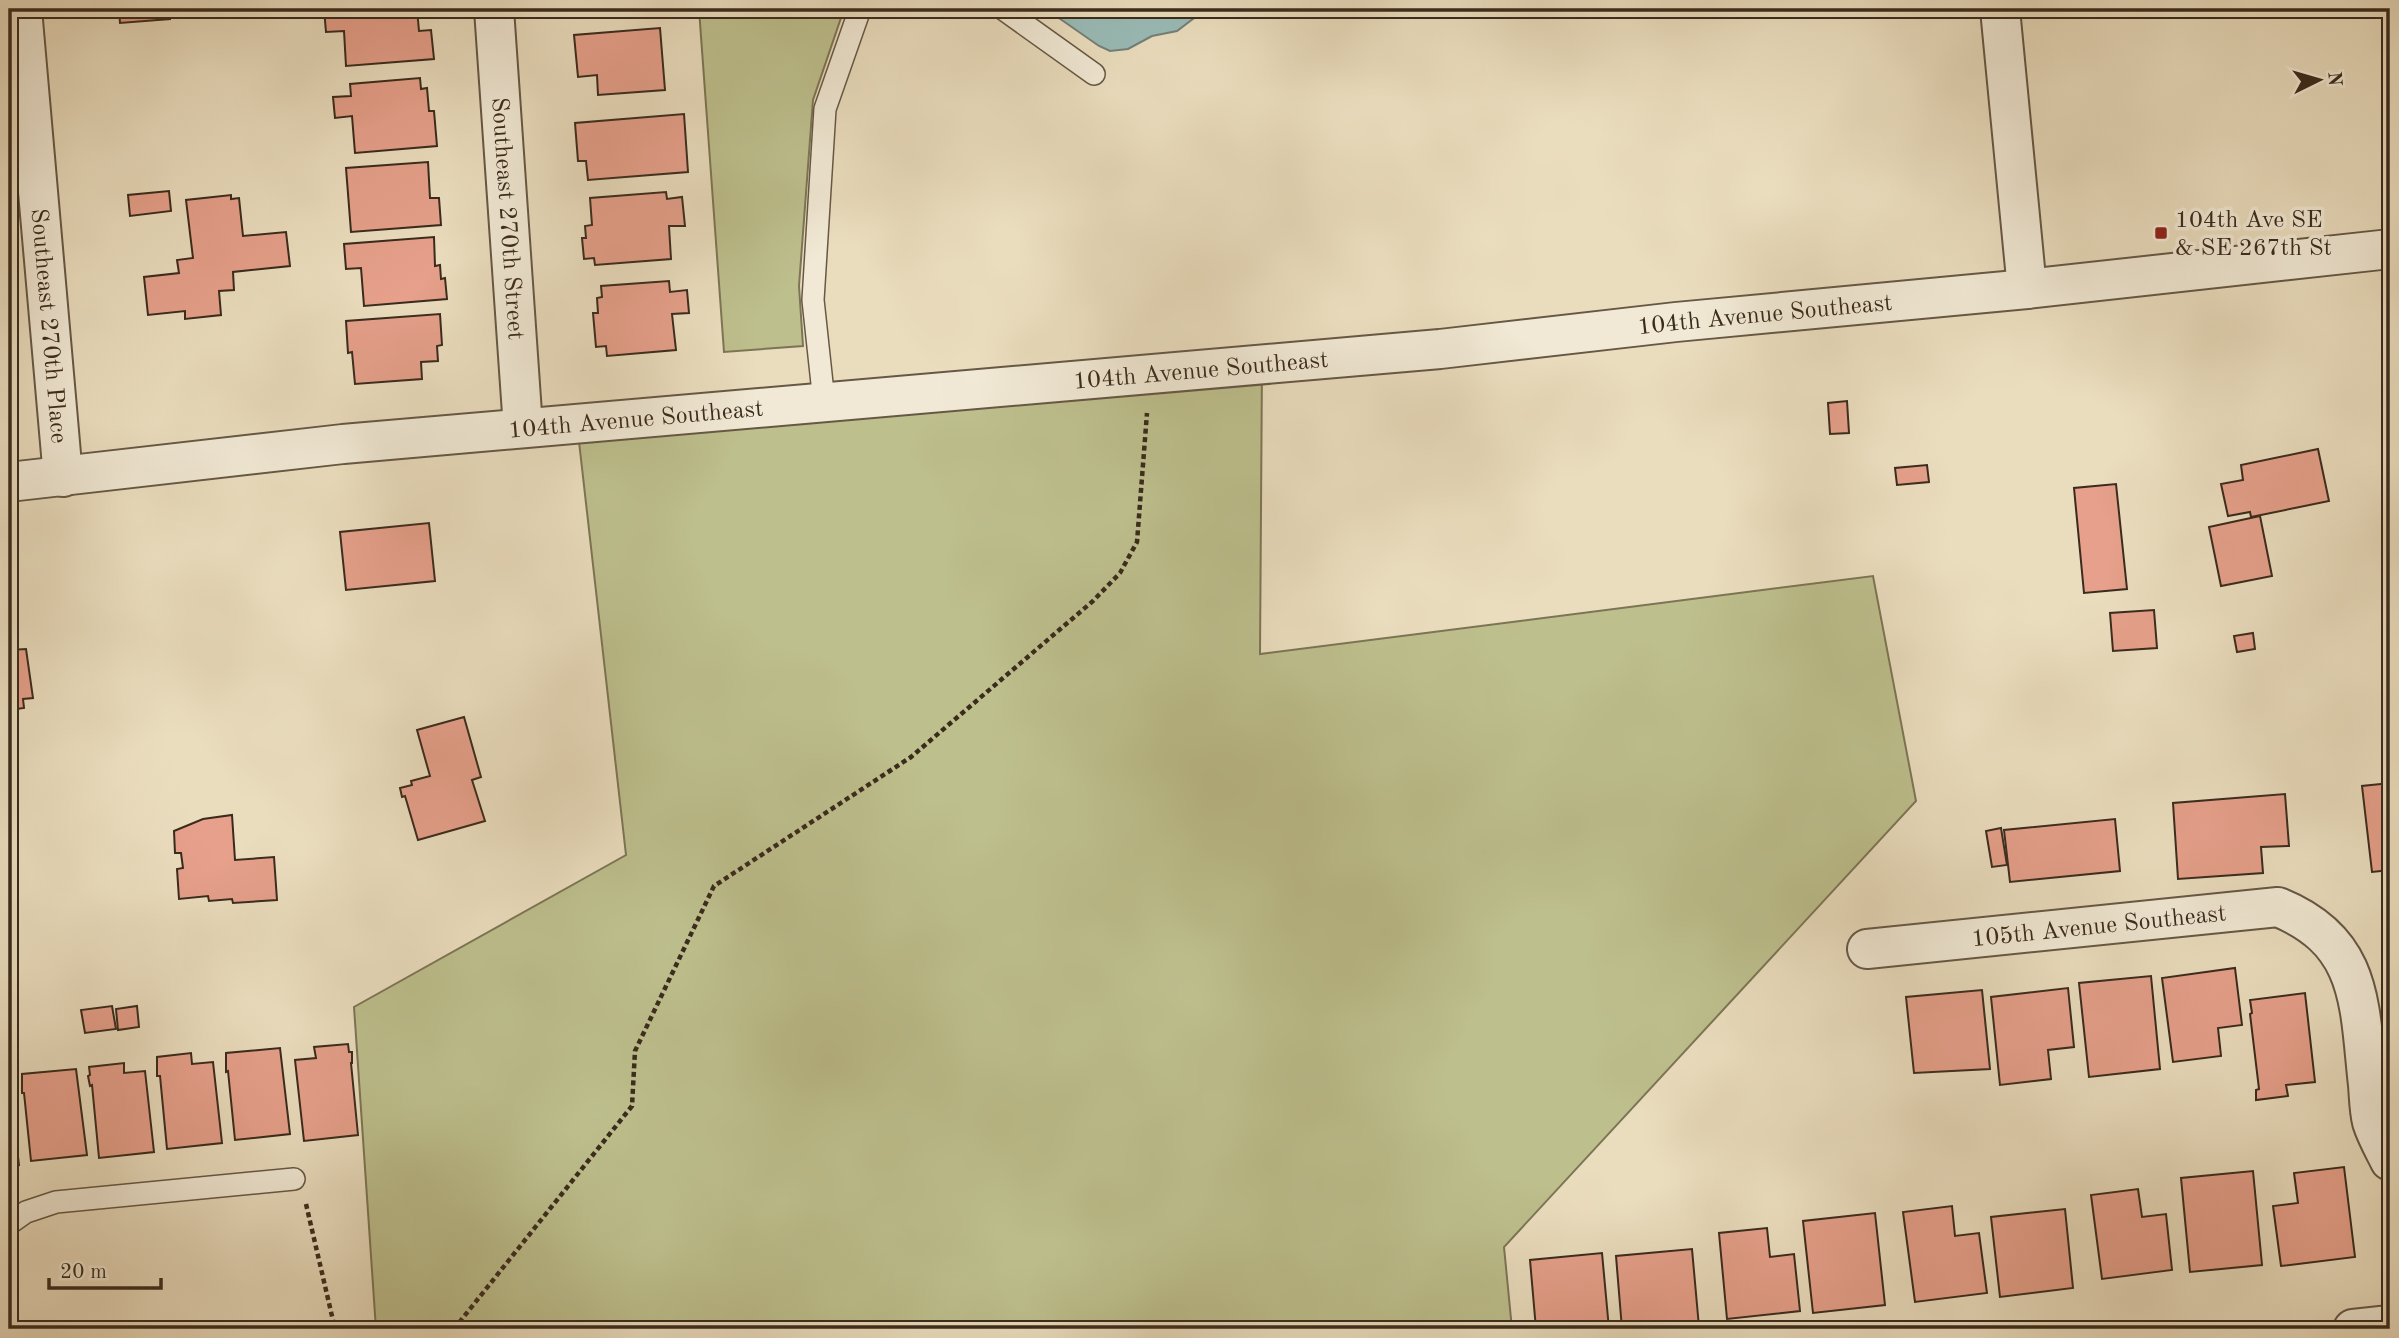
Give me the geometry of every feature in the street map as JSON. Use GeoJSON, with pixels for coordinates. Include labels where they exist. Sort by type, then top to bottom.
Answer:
{"type":"FeatureCollection","features":[{"type":"Feature","properties":{"kind":"street","name":"Southeast 270th Place"},"geometry":{"type":"LineString","coordinates":[[22,9],[63,477]]}},
{"type":"Feature","properties":{"kind":"street","name":"Southeast 270th Street"},"geometry":{"type":"LineString","coordinates":[[494,9],[523,428]]}},
{"type":"Feature","properties":{"kind":"street"},"geometry":{"type":"LineString","coordinates":[[2000,9],[2026,289]]}},
{"type":"Feature","properties":{"kind":"street","name":"104th Avenue Southeast"},"geometry":{"type":"LineString","coordinates":[[9,482],[343,444],[1440,349],[1676,322],[2026,289],[2390,249]]}},
{"type":"Feature","properties":{"kind":"street","name":"105th Avenue Southeast"},"geometry":{"type":"LineString","coordinates":[[1867,949],[2278,907],[2301,917],[2323,933],[2344,961],[2358,992],[2372,1123],[2390,1161]]}},
{"type":"Feature","properties":{"kind":"street"},"geometry":{"type":"LineString","coordinates":[[2353,1329],[2390,1325]]}},
{"type":"Feature","properties":{"kind":"lane"},"geometry":{"type":"LineString","coordinates":[[824,402],[813,300],[825,109],[860,9]]}},
{"type":"Feature","properties":{"kind":"lane"},"geometry":{"type":"LineString","coordinates":[[1003,9],[1094,74]]}},
{"type":"Feature","properties":{"kind":"lane"},"geometry":{"type":"LineString","coordinates":[[9,1224],[26,1212],[56,1202],[294,1179]]}},
{"type":"Feature","properties":{"kind":"path"},"geometry":{"type":"LineString","coordinates":[[454,1329],[632,1106],[635,1051],[714,886],[911,757],[1093,601],[1120,573],[1137,542],[1150,374]]}},
{"type":"Feature","properties":{"kind":"path"},"geometry":{"type":"LineString","coordinates":[[294,1179],[309,1210],[335,1329]]}},
{"type":"Feature","properties":{"kind":"green space"},"geometry":{"type":"Polygon","coordinates":[[[699,9],[844,9],[813,100],[799,286],[803,346],[724,352],[699,9]]]}},
{"type":"Feature","properties":{"kind":"green space"},"geometry":{"type":"Polygon","coordinates":[[[1262,364],[1260,654],[1873,576],[1916,801],[1504,1247],[1512,1329],[376,1329],[354,1007],[626,855],[577,424],[1262,364]]]}},
{"type":"Feature","properties":{"kind":"water"},"geometry":{"type":"Polygon","coordinates":[[[1046,9],[1206,9],[1177,31],[1152,36],[1128,49],[1110,51],[1046,9]]]}},
{"type":"Feature","properties":{"kind":"building"},"geometry":{"type":"Polygon","coordinates":[[[119,9],[222,10],[170,14],[170,19],[120,23],[119,9]]]}},
{"type":"Feature","properties":{"kind":"building"},"geometry":{"type":"Polygon","coordinates":[[[324,9],[417,9],[419,31],[431,30],[434,59],[346,66],[344,31],[326,32],[324,9]]]}},
{"type":"Feature","properties":{"kind":"building"},"geometry":{"type":"Polygon","coordinates":[[[571,9],[614,9],[571,12],[571,9]]]}},
{"type":"Feature","properties":{"kind":"building"},"geometry":{"type":"Polygon","coordinates":[[[660,28],[665,90],[598,95],[597,75],[578,77],[574,35],[660,28]]]}},
{"type":"Feature","properties":{"kind":"building"},"geometry":{"type":"Polygon","coordinates":[[[420,78],[421,89],[427,88],[429,111],[434,111],[437,146],[355,153],[352,116],[335,118],[333,97],[351,96],[350,84],[420,78]]]}},
{"type":"Feature","properties":{"kind":"building"},"geometry":{"type":"Polygon","coordinates":[[[684,114],[688,172],[588,180],[586,161],[578,161],[575,123],[684,114]]]}},
{"type":"Feature","properties":{"kind":"building"},"geometry":{"type":"Polygon","coordinates":[[[428,162],[430,198],[439,198],[441,225],[351,232],[346,168],[428,162]]]}},
{"type":"Feature","properties":{"kind":"building"},"geometry":{"type":"Polygon","coordinates":[[[169,191],[171,211],[130,216],[128,195],[169,191]]]}},
{"type":"Feature","properties":{"kind":"building"},"geometry":{"type":"Polygon","coordinates":[[[666,192],[667,199],[682,197],[685,226],[669,226],[671,259],[595,265],[594,258],[584,259],[582,238],[586,238],[585,226],[592,225],[590,198],[666,192]]]}},
{"type":"Feature","properties":{"kind":"building"},"geometry":{"type":"Polygon","coordinates":[[[231,195],[231,199],[239,198],[243,236],[286,232],[290,266],[233,272],[234,290],[219,291],[221,315],[185,319],[185,311],[148,315],[144,277],[179,273],[177,260],[193,258],[186,200],[231,195]]]}},
{"type":"Feature","properties":{"kind":"building"},"geometry":{"type":"Polygon","coordinates":[[[434,237],[435,266],[440,265],[441,279],[445,278],[447,299],[364,306],[361,268],[346,269],[344,244],[434,237]]]}},
{"type":"Feature","properties":{"kind":"building"},"geometry":{"type":"Polygon","coordinates":[[[669,281],[670,292],[687,290],[689,313],[672,314],[676,350],[607,356],[606,346],[596,347],[593,313],[598,313],[597,298],[602,297],[601,286],[669,281]]]}},
{"type":"Feature","properties":{"kind":"building"},"geometry":{"type":"Polygon","coordinates":[[[440,314],[442,345],[437,346],[438,361],[421,362],[422,379],[355,384],[352,352],[348,353],[346,321],[440,314]]]}},
{"type":"Feature","properties":{"kind":"building"},"geometry":{"type":"Polygon","coordinates":[[[1847,401],[1849,433],[1830,434],[1828,403],[1847,401]]]}},
{"type":"Feature","properties":{"kind":"building"},"geometry":{"type":"Polygon","coordinates":[[[2318,449],[2329,501],[2251,517],[2250,512],[2228,516],[2221,484],[2243,480],[2241,465],[2318,449]]]}},
{"type":"Feature","properties":{"kind":"building"},"geometry":{"type":"Polygon","coordinates":[[[1927,465],[1929,482],[1897,485],[1895,468],[1927,465]]]}},
{"type":"Feature","properties":{"kind":"building"},"geometry":{"type":"Polygon","coordinates":[[[2116,484],[2127,589],[2084,593],[2074,488],[2116,484]]]}},
{"type":"Feature","properties":{"kind":"building"},"geometry":{"type":"Polygon","coordinates":[[[2260,516],[2272,576],[2221,586],[2209,527],[2260,516]]]}},
{"type":"Feature","properties":{"kind":"building"},"geometry":{"type":"Polygon","coordinates":[[[429,523],[435,581],[346,590],[340,532],[429,523]]]}},
{"type":"Feature","properties":{"kind":"building"},"geometry":{"type":"Polygon","coordinates":[[[2154,610],[2157,648],[2113,651],[2110,613],[2154,610]]]}},
{"type":"Feature","properties":{"kind":"building"},"geometry":{"type":"Polygon","coordinates":[[[2253,633],[2255,649],[2237,652],[2234,636],[2253,633]]]}},
{"type":"Feature","properties":{"kind":"building"},"geometry":{"type":"Polygon","coordinates":[[[26,649],[33,698],[23,699],[24,708],[9,710],[9,650],[26,649]]]}},
{"type":"Feature","properties":{"kind":"building"},"geometry":{"type":"Polygon","coordinates":[[[464,717],[481,777],[472,780],[485,821],[418,840],[405,796],[402,797],[400,788],[412,785],[411,781],[430,776],[417,730],[464,717]]]}},
{"type":"Feature","properties":{"kind":"building"},"geometry":{"type":"Polygon","coordinates":[[[2390,783],[2390,870],[2372,872],[2362,786],[2390,783]]]}},
{"type":"Feature","properties":{"kind":"building"},"geometry":{"type":"Polygon","coordinates":[[[2285,794],[2289,846],[2261,847],[2263,873],[2178,879],[2173,803],[2285,794]]]}},
{"type":"Feature","properties":{"kind":"building"},"geometry":{"type":"Polygon","coordinates":[[[232,815],[235,860],[274,857],[277,900],[233,903],[232,899],[209,901],[208,896],[179,899],[177,869],[183,868],[181,853],[175,853],[174,831],[203,819],[232,815]]]}},
{"type":"Feature","properties":{"kind":"building"},"geometry":{"type":"Polygon","coordinates":[[[2115,819],[2120,871],[2010,882],[2004,830],[2115,819]]]}},
{"type":"Feature","properties":{"kind":"building"},"geometry":{"type":"Polygon","coordinates":[[[2001,828],[2007,865],[1992,867],[1986,831],[2001,828]]]}},
{"type":"Feature","properties":{"kind":"building"},"geometry":{"type":"Polygon","coordinates":[[[2235,968],[2242,1025],[2218,1028],[2221,1056],[2173,1062],[2162,978],[2235,968]]]}},
{"type":"Feature","properties":{"kind":"building"},"geometry":{"type":"Polygon","coordinates":[[[2151,976],[2160,1069],[2089,1077],[2079,983],[2151,976]]]}},
{"type":"Feature","properties":{"kind":"building"},"geometry":{"type":"Polygon","coordinates":[[[2068,988],[2074,1047],[2048,1050],[2051,1079],[2000,1085],[1991,997],[2068,988]]]}},
{"type":"Feature","properties":{"kind":"building"},"geometry":{"type":"Polygon","coordinates":[[[1982,990],[1990,1069],[1914,1073],[1906,997],[1982,990]]]}},
{"type":"Feature","properties":{"kind":"building"},"geometry":{"type":"Polygon","coordinates":[[[2305,993],[2315,1082],[2286,1085],[2288,1096],[2256,1100],[2256,1090],[2259,1089],[2250,1000],[2305,993]]]}},
{"type":"Feature","properties":{"kind":"building"},"geometry":{"type":"Polygon","coordinates":[[[112,1006],[116,1029],[85,1033],[81,1010],[112,1006]]]}},
{"type":"Feature","properties":{"kind":"building"},"geometry":{"type":"Polygon","coordinates":[[[137,1006],[139,1027],[118,1030],[116,1009],[137,1006]]]}},
{"type":"Feature","properties":{"kind":"building"},"geometry":{"type":"Polygon","coordinates":[[[348,1044],[349,1052],[352,1052],[358,1135],[304,1141],[295,1060],[316,1058],[314,1047],[348,1044]]]}},
{"type":"Feature","properties":{"kind":"building"},"geometry":{"type":"Polygon","coordinates":[[[280,1048],[290,1134],[235,1140],[226,1053],[280,1048]]]}},
{"type":"Feature","properties":{"kind":"building"},"geometry":{"type":"Polygon","coordinates":[[[191,1053],[192,1064],[213,1062],[222,1143],[167,1149],[157,1057],[191,1053]]]}},
{"type":"Feature","properties":{"kind":"building"},"geometry":{"type":"Polygon","coordinates":[[[124,1063],[124,1073],[145,1071],[154,1152],[99,1158],[89,1067],[124,1063]]]}},
{"type":"Feature","properties":{"kind":"building"},"geometry":{"type":"Polygon","coordinates":[[[76,1069],[87,1155],[31,1161],[22,1074],[76,1069]]]}},
{"type":"Feature","properties":{"kind":"building"},"geometry":{"type":"Polygon","coordinates":[[[9,1081],[19,1165],[9,1166],[9,1081]]]}},
{"type":"Feature","properties":{"kind":"building"},"geometry":{"type":"Polygon","coordinates":[[[2344,1167],[2355,1257],[2281,1266],[2273,1206],[2298,1203],[2294,1173],[2344,1167]]]}},
{"type":"Feature","properties":{"kind":"building"},"geometry":{"type":"Polygon","coordinates":[[[2253,1171],[2262,1265],[2190,1272],[2181,1178],[2253,1171]]]}},
{"type":"Feature","properties":{"kind":"building"},"geometry":{"type":"Polygon","coordinates":[[[2138,1189],[2142,1217],[2166,1214],[2172,1270],[2102,1279],[2091,1195],[2138,1189]]]}},
{"type":"Feature","properties":{"kind":"building"},"geometry":{"type":"Polygon","coordinates":[[[1952,1206],[1955,1236],[1979,1233],[1987,1293],[1915,1302],[1903,1212],[1952,1206]]]}},
{"type":"Feature","properties":{"kind":"building"},"geometry":{"type":"Polygon","coordinates":[[[2065,1209],[2073,1288],[2000,1297],[1991,1217],[2065,1209]]]}},
{"type":"Feature","properties":{"kind":"building"},"geometry":{"type":"Polygon","coordinates":[[[1875,1213],[1885,1305],[1813,1313],[1803,1221],[1875,1213]]]}},
{"type":"Feature","properties":{"kind":"building"},"geometry":{"type":"Polygon","coordinates":[[[1767,1228],[1770,1257],[1794,1254],[1800,1311],[1727,1319],[1719,1233],[1767,1228]]]}},
{"type":"Feature","properties":{"kind":"building"},"geometry":{"type":"Polygon","coordinates":[[[1692,1249],[1699,1327],[1622,1329],[1616,1256],[1692,1249]]]}},
{"type":"Feature","properties":{"kind":"building"},"geometry":{"type":"Polygon","coordinates":[[[1602,1253],[1609,1329],[1536,1329],[1530,1260],[1602,1253]]]}},
{"type":"Feature","properties":{"kind":"place","name":"104th Ave SE & SE 267th St"},"geometry":{"type":"Point","coordinates":[2161,233]}}]}
